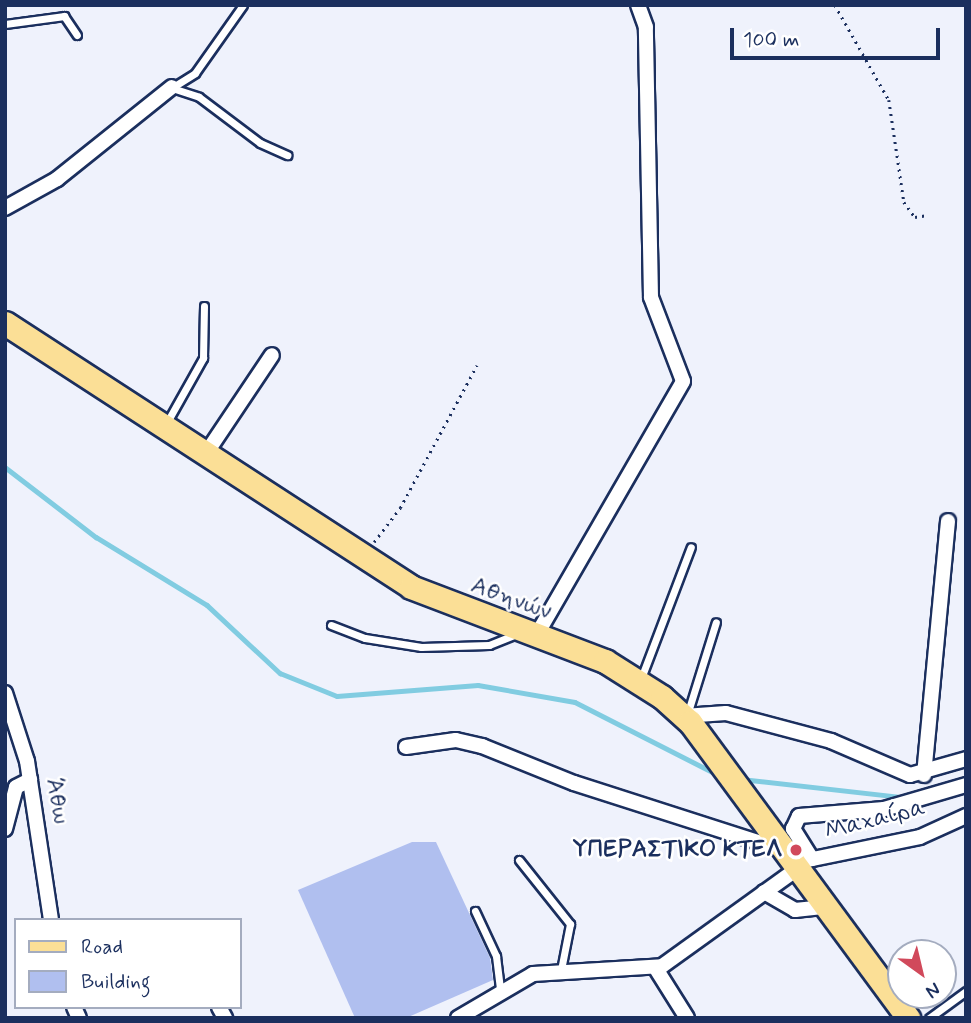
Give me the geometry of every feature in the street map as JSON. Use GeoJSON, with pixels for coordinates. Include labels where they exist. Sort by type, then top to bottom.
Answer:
{"type":"FeatureCollection","features":[{"type":"Feature","properties":{"kind":"main road","name":"Αθηνών"},"geometry":{"type":"LineString","coordinates":[[5,323],[360,558],[427,595],[640,681],[687,718],[762,820],[797,861],[825,907],[908,1018]]}},
{"type":"Feature","properties":{"kind":"street"},"geometry":{"type":"LineString","coordinates":[[528,634],[683,381],[651,297],[646,27],[638,5]]}},
{"type":"Feature","properties":{"kind":"street"},"geometry":{"type":"LineString","coordinates":[[5,208],[57,179],[172,88]]}},
{"type":"Feature","properties":{"kind":"street"},"geometry":{"type":"LineString","coordinates":[[205,455],[272,355]]}},
{"type":"Feature","properties":{"kind":"street"},"geometry":{"type":"LineString","coordinates":[[923,775],[948,521]]}},
{"type":"Feature","properties":{"kind":"street","name":"Άθω"},"geometry":{"type":"LineString","coordinates":[[5,693],[30,780],[51,918]]}},
{"type":"Feature","properties":{"kind":"street"},"geometry":{"type":"LineString","coordinates":[[687,718],[726,713],[923,775],[966,759]]}},
{"type":"Feature","properties":{"kind":"street"},"geometry":{"type":"LineString","coordinates":[[406,747],[456,740],[482,746],[574,783],[797,861]]}},
{"type":"Feature","properties":{"kind":"street"},"geometry":{"type":"LineString","coordinates":[[5,829],[16,787],[30,780]]}},
{"type":"Feature","properties":{"kind":"street"},"geometry":{"type":"LineString","coordinates":[[797,861],[793,829],[803,814],[884,809],[966,785]]}},
{"type":"Feature","properties":{"kind":"street","name":"Μαχαίρα"},"geometry":{"type":"LineString","coordinates":[[797,861],[920,837],[966,816]]}},
{"type":"Feature","properties":{"kind":"street"},"geometry":{"type":"LineString","coordinates":[[458,1018],[500,990],[561,970],[655,967],[684,953],[764,892],[797,861]]}},
{"type":"Feature","properties":{"kind":"street"},"geometry":{"type":"LineString","coordinates":[[764,892],[795,910],[825,907]]}},
{"type":"Feature","properties":{"kind":"street"},"geometry":{"type":"LineString","coordinates":[[655,967],[687,1018]]}},
{"type":"Feature","properties":{"kind":"lane"},"geometry":{"type":"LineString","coordinates":[[172,88],[201,66],[243,5]]}},
{"type":"Feature","properties":{"kind":"lane"},"geometry":{"type":"LineString","coordinates":[[5,24],[64,16],[77,35]]}},
{"type":"Feature","properties":{"kind":"lane"},"geometry":{"type":"LineString","coordinates":[[172,88],[199,97],[260,143],[287,155]]}},
{"type":"Feature","properties":{"kind":"lane"},"geometry":{"type":"LineString","coordinates":[[164,428],[203,358],[204,306]]}},
{"type":"Feature","properties":{"kind":"lane"},"geometry":{"type":"LineString","coordinates":[[640,681],[691,547]]}},
{"type":"Feature","properties":{"kind":"lane"},"geometry":{"type":"LineString","coordinates":[[687,718],[716,622]]}},
{"type":"Feature","properties":{"kind":"lane"},"geometry":{"type":"LineString","coordinates":[[331,625],[365,638],[421,647],[489,645],[528,634]]}},
{"type":"Feature","properties":{"kind":"lane"},"geometry":{"type":"LineString","coordinates":[[519,860],[570,924],[561,970]]}},
{"type":"Feature","properties":{"kind":"lane"},"geometry":{"type":"LineString","coordinates":[[475,911],[496,956],[500,990]]}},
{"type":"Feature","properties":{"kind":"lane"},"geometry":{"type":"LineString","coordinates":[[929,1018],[966,991]]}},
{"type":"Feature","properties":{"kind":"path"},"geometry":{"type":"LineString","coordinates":[[835,5],[886,92],[904,202],[915,217],[928,215]]}},
{"type":"Feature","properties":{"kind":"path"},"geometry":{"type":"LineString","coordinates":[[360,558],[400,508],[477,365]]}},
{"type":"Feature","properties":{"kind":"building"},"geometry":{"type":"Polygon","coordinates":[[[412,842],[436,842],[490,958],[493,980],[406,1018],[355,1018],[298,890],[412,842]]]}},
{"type":"Feature","properties":{"kind":"waterway"},"geometry":{"type":"LineString","coordinates":[[5,467],[96,537],[207,605],[280,673],[337,696],[478,685],[575,702],[718,775]]}},
{"type":"Feature","properties":{"kind":"waterway"},"geometry":{"type":"LineString","coordinates":[[741,779],[902,797]]}},
{"type":"Feature","properties":{"kind":"place","name":"ΥΠΕΡΑΣΤΙΚΟ ΚΤΕΛ"},"geometry":{"type":"Point","coordinates":[796,850]}}]}
